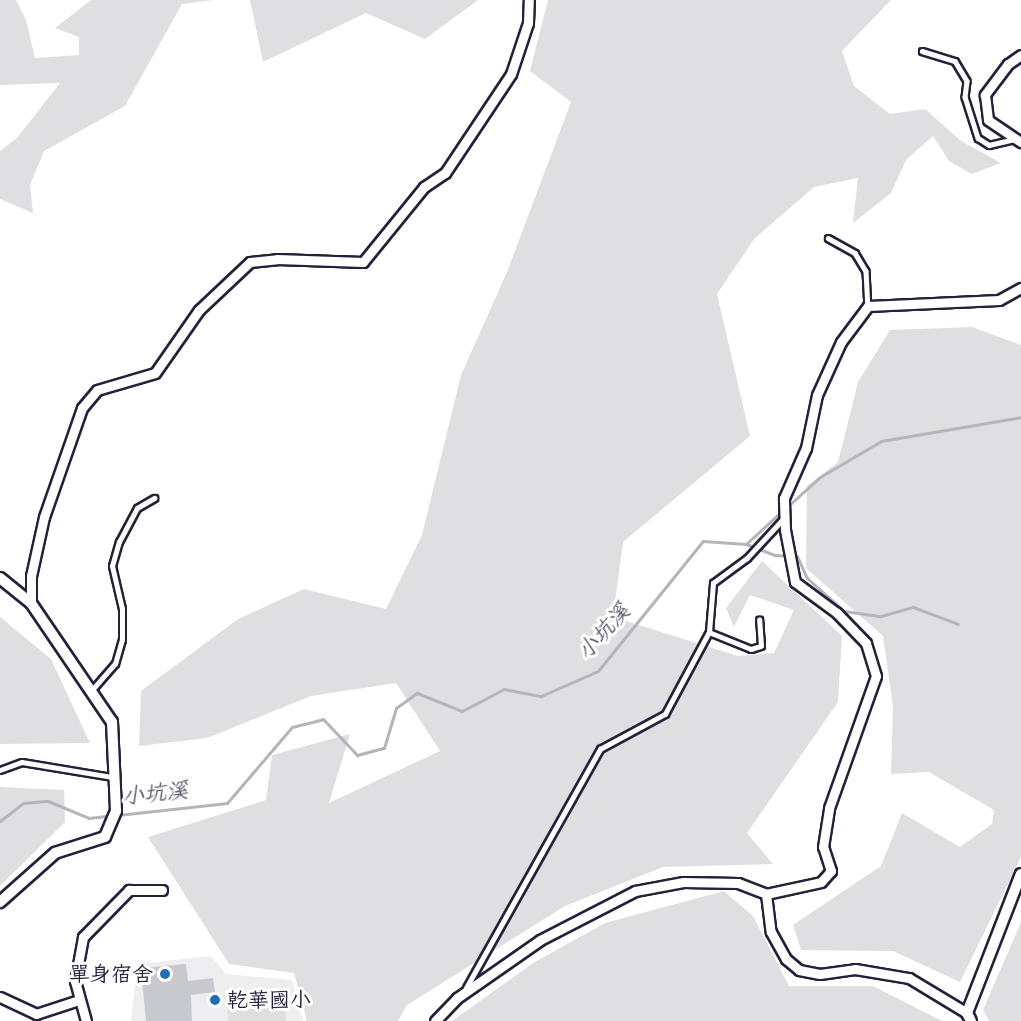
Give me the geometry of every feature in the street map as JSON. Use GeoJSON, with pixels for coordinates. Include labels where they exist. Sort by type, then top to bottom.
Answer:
{"type":"FeatureCollection","features":[{"type":"Feature","properties":{"kind":"street"},"geometry":{"type":"LineString","coordinates":[[31,603],[31,576],[44,517],[82,408],[97,390],[154,373],[199,310],[250,262],[277,259],[363,262],[424,187],[445,173],[511,74],[528,23],[529,0]]}},
{"type":"Feature","properties":{"kind":"street"},"geometry":{"type":"LineString","coordinates":[[1019,140],[988,120],[985,94],[1008,64],[1021,55]]}},
{"type":"Feature","properties":{"kind":"street"},"geometry":{"type":"LineString","coordinates":[[435,1021],[462,996],[540,940],[634,891],[683,882],[738,883],[766,894],[821,882],[831,871],[823,847],[829,808],[876,676],[866,643],[837,613],[795,582],[785,530],[784,498],[806,448],[817,395],[841,342],[868,306],[999,300],[1021,288]]}},
{"type":"Feature","properties":{"kind":"street"},"geometry":{"type":"LineString","coordinates":[[0,578],[31,603],[112,722],[116,778],[116,811],[105,837],[55,853],[0,902]]}},
{"type":"Feature","properties":{"kind":"street"},"geometry":{"type":"LineString","coordinates":[[766,894],[771,932],[786,959],[799,970],[820,974],[855,969],[909,978],[969,1017],[1021,874]]}},
{"type":"Feature","properties":{"kind":"street"},"geometry":{"type":"LineString","coordinates":[[86,1021],[75,981],[82,937],[129,890],[162,890]]}},
{"type":"Feature","properties":{"kind":"street"},"geometry":{"type":"LineString","coordinates":[[0,997],[36,1014],[79,1000]]}},
{"type":"Feature","properties":{"kind":"lane"},"geometry":{"type":"LineString","coordinates":[[922,51],[955,62],[967,81],[965,97],[978,138],[988,145],[1019,140]]}},
{"type":"Feature","properties":{"kind":"lane"},"geometry":{"type":"LineString","coordinates":[[828,238],[855,253],[866,271],[868,306]]}},
{"type":"Feature","properties":{"kind":"lane"},"geometry":{"type":"LineString","coordinates":[[92,690],[115,664],[122,640],[122,609],[112,566],[119,542],[137,508],[154,498]]}},
{"type":"Feature","properties":{"kind":"lane"},"geometry":{"type":"LineString","coordinates":[[462,996],[600,749],[665,714],[709,632],[713,583],[747,558],[786,515]]}},
{"type":"Feature","properties":{"kind":"lane"},"geometry":{"type":"LineString","coordinates":[[709,632],[751,649],[760,646],[759,620]]}},
{"type":"Feature","properties":{"kind":"lane"},"geometry":{"type":"LineString","coordinates":[[0,770],[22,762],[116,778]]}},
{"type":"Feature","properties":{"kind":"shaded area"},"geometry":{"type":"Polygon","coordinates":[[[0,0],[16,0],[26,20],[35,58],[79,55],[79,37],[55,28],[91,0],[214,0],[182,4],[125,106],[44,151],[30,185],[33,213],[0,199],[0,151],[17,138],[60,83],[0,85],[0,0]]]}},
{"type":"Feature","properties":{"kind":"shaded area"},"geometry":{"type":"Polygon","coordinates":[[[250,0],[478,0],[425,39],[366,13],[263,62],[250,0]]]}},
{"type":"Feature","properties":{"kind":"shaded area"},"geometry":{"type":"Polygon","coordinates":[[[548,0],[891,0],[842,51],[854,86],[890,114],[925,109],[961,141],[1001,163],[972,174],[949,161],[933,136],[906,160],[891,193],[853,223],[858,178],[814,187],[754,239],[717,294],[750,436],[623,542],[613,617],[738,656],[774,653],[794,610],[750,595],[734,627],[726,608],[762,561],[842,636],[838,702],[747,833],[773,864],[663,867],[565,906],[407,1005],[398,1021],[307,1021],[294,973],[229,964],[148,837],[266,800],[272,755],[350,734],[329,803],[440,751],[396,683],[311,696],[207,738],[139,746],[141,691],[238,619],[304,589],[386,609],[422,535],[461,375],[507,272],[571,102],[530,71],[548,0]]]}},
{"type":"Feature","properties":{"kind":"shaded area"},"geometry":{"type":"Polygon","coordinates":[[[972,327],[1021,345],[1021,857],[960,982],[893,951],[801,950],[793,925],[881,866],[902,813],[960,847],[992,824],[994,810],[929,772],[891,774],[893,706],[883,636],[806,568],[807,486],[838,462],[858,382],[890,330],[972,327]]]}},
{"type":"Feature","properties":{"kind":"shaded area"},"geometry":{"type":"Polygon","coordinates":[[[0,617],[51,659],[90,743],[0,744],[0,617]]]}},
{"type":"Feature","properties":{"kind":"shaded area"},"geometry":{"type":"Polygon","coordinates":[[[0,787],[64,790],[65,822],[0,886],[0,787]]]}},
{"type":"Feature","properties":{"kind":"shaded area"},"geometry":{"type":"Polygon","coordinates":[[[724,891],[753,916],[789,986],[873,986],[942,1021],[452,1021],[533,963],[605,923],[724,891]]]}},
{"type":"Feature","properties":{"kind":"shaded area"},"geometry":{"type":"Polygon","coordinates":[[[1021,922],[1021,1021],[989,1021],[983,1010],[1021,922]]]}},
{"type":"Feature","properties":{"kind":"shaded area","name":"乾華國小"},"geometry":{"type":"Polygon","coordinates":[[[211,956],[226,974],[292,980],[303,1021],[131,1021],[137,964],[211,956]]]}},
{"type":"Feature","properties":{"kind":"shaded area"},"geometry":{"type":"Polygon","coordinates":[[[285,1007],[286,1021],[228,1021],[227,1010],[285,1007]]]}},
{"type":"Feature","properties":{"kind":"building"},"geometry":{"type":"Polygon","coordinates":[[[186,964],[188,981],[213,978],[215,992],[191,995],[192,1021],[146,1021],[141,968],[186,964]]]}},
{"type":"Feature","properties":{"kind":"waterway","name":"小坑溪"},"geometry":{"type":"LineString","coordinates":[[788,506],[820,477],[881,441],[1021,417]]}},
{"type":"Feature","properties":{"kind":"waterway","name":"小坑溪"},"geometry":{"type":"LineString","coordinates":[[118,815],[227,803],[292,727],[323,719],[357,755],[384,748],[396,708],[417,693],[462,711],[504,689],[541,696],[598,671],[703,541],[746,544],[783,510]]}},
{"type":"Feature","properties":{"kind":"waterway"},"geometry":{"type":"LineString","coordinates":[[746,544],[775,555],[797,556],[807,578],[844,611],[881,616],[913,607],[958,624]]}},
{"type":"Feature","properties":{"kind":"waterway","name":"小坑溪"},"geometry":{"type":"LineString","coordinates":[[0,821],[23,803],[48,801],[89,818],[112,815]]}},
{"type":"Feature","properties":{"kind":"place","name":"單身宿舍"},"geometry":{"type":"Point","coordinates":[165,974]}},
{"type":"Feature","properties":{"kind":"place","name":"乾華國小"},"geometry":{"type":"Point","coordinates":[215,1000]}}]}
